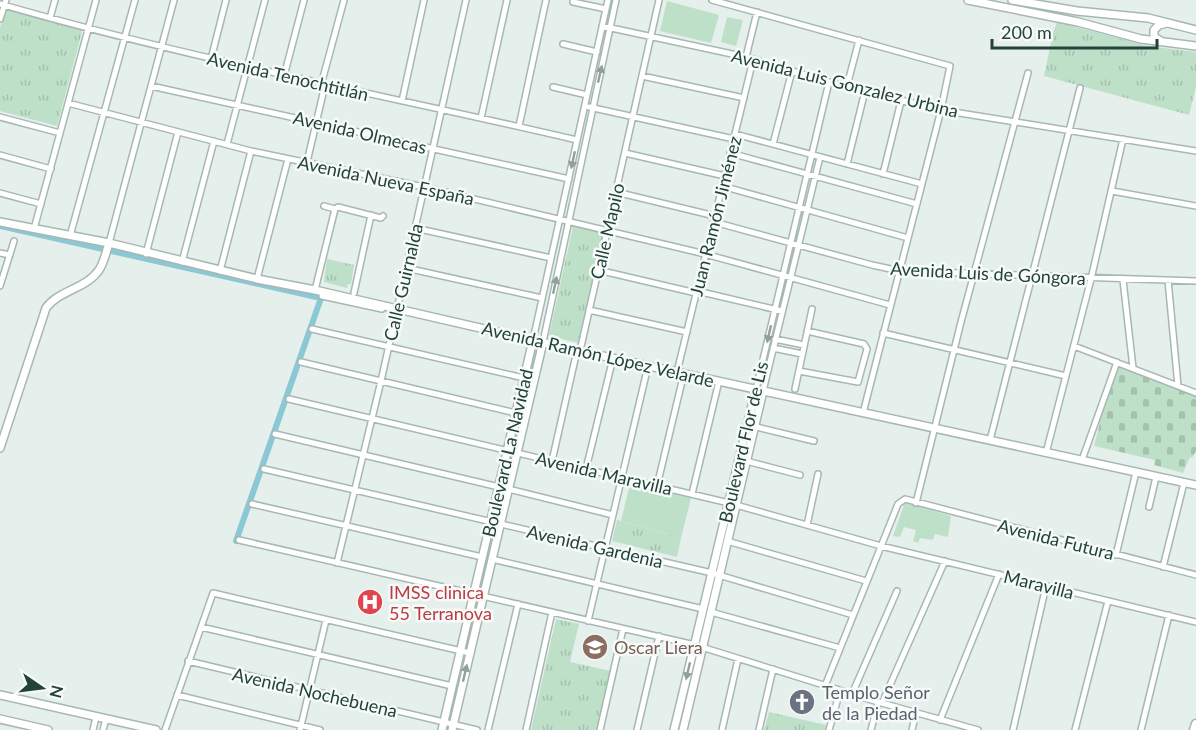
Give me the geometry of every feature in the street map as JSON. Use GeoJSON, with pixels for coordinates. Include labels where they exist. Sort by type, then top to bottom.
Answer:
{"type":"FeatureCollection","features":[{"type":"Feature","properties":{"kind":"main road"},"geometry":{"type":"LineString","coordinates":[[1194,730],[1196,724]]}},
{"type":"Feature","properties":{"kind":"street"},"geometry":{"type":"LineString","coordinates":[[50,18],[55,0]]}},
{"type":"Feature","properties":{"kind":"street"},"geometry":{"type":"LineString","coordinates":[[34,229],[96,0]]}},
{"type":"Feature","properties":{"kind":"street"},"geometry":{"type":"LineString","coordinates":[[70,236],[135,0]]}},
{"type":"Feature","properties":{"kind":"street"},"geometry":{"type":"LineString","coordinates":[[0,448],[46,308],[57,297],[90,279],[100,269],[174,0]]}},
{"type":"Feature","properties":{"kind":"street"},"geometry":{"type":"LineString","coordinates":[[211,59],[226,0]]}},
{"type":"Feature","properties":{"kind":"street"},"geometry":{"type":"LineString","coordinates":[[227,144],[265,0]]}},
{"type":"Feature","properties":{"kind":"street"},"geometry":{"type":"LineString","coordinates":[[284,76],[304,0]]}},
{"type":"Feature","properties":{"kind":"street"},"geometry":{"type":"LineString","coordinates":[[307,162],[344,0]]}},
{"type":"Feature","properties":{"kind":"street"},"geometry":{"type":"LineString","coordinates":[[402,101],[424,0]]}},
{"type":"Feature","properties":{"kind":"street","name":"Calle Guirnalda"},"geometry":{"type":"LineString","coordinates":[[337,563],[389,347],[466,0]]}},
{"type":"Feature","properties":{"kind":"street"},"geometry":{"type":"LineString","coordinates":[[481,118],[507,0]]}},
{"type":"Feature","properties":{"kind":"street"},"geometry":{"type":"LineString","coordinates":[[519,126],[546,0]]}},
{"type":"Feature","properties":{"kind":"street","name":"Boulevard La Navidad"},"geometry":{"type":"LineString","coordinates":[[443,726],[533,340],[608,0]]}},
{"type":"Feature","properties":{"kind":"street","name":"Boulevard La Navidad"},"geometry":{"type":"LineString","coordinates":[[453,727],[543,342],[616,0]]}},
{"type":"Feature","properties":{"kind":"street","name":"Calle Mapilo"},"geometry":{"type":"LineString","coordinates":[[552,461],[576,356],[580,351],[659,0]]}},
{"type":"Feature","properties":{"kind":"street"},"geometry":{"type":"LineString","coordinates":[[712,0],[947,64],[951,68],[863,412]]}},
{"type":"Feature","properties":{"kind":"street"},"geometry":{"type":"LineString","coordinates":[[968,0],[1078,22],[1169,44],[1196,46]]}},
{"type":"Feature","properties":{"kind":"street"},"geometry":{"type":"LineString","coordinates":[[1012,0],[1058,9],[1148,18],[1196,30]]}},
{"type":"Feature","properties":{"kind":"street"},"geometry":{"type":"LineString","coordinates":[[573,2],[606,9]]}},
{"type":"Feature","properties":{"kind":"street"},"geometry":{"type":"LineString","coordinates":[[0,19],[3,3]]}},
{"type":"Feature","properties":{"kind":"street","name":"Avenida Tenochtitlán"},"geometry":{"type":"LineString","coordinates":[[3,3],[161,48],[577,140]]}},
{"type":"Feature","properties":{"kind":"street"},"geometry":{"type":"LineString","coordinates":[[746,57],[757,12]]}},
{"type":"Feature","properties":{"kind":"street"},"geometry":{"type":"LineString","coordinates":[[1169,44],[1157,40],[1153,34],[1158,25],[1170,23]]}},
{"type":"Feature","properties":{"kind":"street","name":"Avenida Luis Gonzalez Urbina"},"geometry":{"type":"LineString","coordinates":[[602,26],[746,57],[829,82],[941,110],[1196,151]]}},
{"type":"Feature","properties":{"kind":"street"},"geometry":{"type":"LineString","coordinates":[[847,86],[859,40]]}},
{"type":"Feature","properties":{"kind":"street"},"geometry":{"type":"LineString","coordinates":[[563,44],[597,52]]}},
{"type":"Feature","properties":{"kind":"street","name":"Juan Ramón Jiménez"},"geometry":{"type":"LineString","coordinates":[[657,486],[696,292],[753,60]]}},
{"type":"Feature","properties":{"kind":"street"},"geometry":{"type":"LineString","coordinates":[[773,144],[792,71]]}},
{"type":"Feature","properties":{"kind":"street"},"geometry":{"type":"LineString","coordinates":[[825,686],[900,502],[905,499],[916,503],[954,349],[1028,72]]}},
{"type":"Feature","properties":{"kind":"street"},"geometry":{"type":"LineString","coordinates":[[642,76],[744,98]]}},
{"type":"Feature","properties":{"kind":"street","name":"Boulevard Flor de Lis"},"geometry":{"type":"LineString","coordinates":[[674,730],[716,574],[751,426],[790,242],[829,82]]}},
{"type":"Feature","properties":{"kind":"street","name":"Avenida Olmecas"},"geometry":{"type":"LineString","coordinates":[[151,86],[569,179]]}},
{"type":"Feature","properties":{"kind":"street"},"geometry":{"type":"LineString","coordinates":[[553,87],[587,94]]}},
{"type":"Feature","properties":{"kind":"street"},"geometry":{"type":"LineString","coordinates":[[990,440],[1080,88]]}},
{"type":"Feature","properties":{"kind":"street"},"geometry":{"type":"LineString","coordinates":[[847,164],[865,91]]}},
{"type":"Feature","properties":{"kind":"street"},"geometry":{"type":"LineString","coordinates":[[883,174],[901,101]]}},
{"type":"Feature","properties":{"kind":"street","name":"Avenida Nueva España"},"geometry":{"type":"LineString","coordinates":[[68,103],[251,151],[424,187],[705,254],[891,306]]}},
{"type":"Feature","properties":{"kind":"street"},"geometry":{"type":"LineString","coordinates":[[585,106],[773,144],[922,184]]}},
{"type":"Feature","properties":{"kind":"street"},"geometry":{"type":"LineString","coordinates":[[0,117],[60,133]]}},
{"type":"Feature","properties":{"kind":"street"},"geometry":{"type":"LineString","coordinates":[[146,254],[178,132]]}},
{"type":"Feature","properties":{"kind":"street"},"geometry":{"type":"LineString","coordinates":[[1046,453],[1091,279],[1123,139]]}},
{"type":"Feature","properties":{"kind":"street"},"geometry":{"type":"LineString","coordinates":[[182,262],[214,141]]}},
{"type":"Feature","properties":{"kind":"street"},"geometry":{"type":"LineString","coordinates":[[220,271],[251,151]]}},
{"type":"Feature","properties":{"kind":"street"},"geometry":{"type":"LineString","coordinates":[[625,153],[725,176]]}},
{"type":"Feature","properties":{"kind":"street"},"geometry":{"type":"LineString","coordinates":[[730,153],[916,204]]}},
{"type":"Feature","properties":{"kind":"street"},"geometry":{"type":"LineString","coordinates":[[0,155],[51,169]]}},
{"type":"Feature","properties":{"kind":"street","name":"Boulevard Flor de Lis"},"geometry":{"type":"LineString","coordinates":[[759,390],[773,348],[820,157]]}},
{"type":"Feature","properties":{"kind":"street"},"geometry":{"type":"LineString","coordinates":[[257,279],[288,159]]}},
{"type":"Feature","properties":{"kind":"street"},"geometry":{"type":"LineString","coordinates":[[722,186],[908,238]]}},
{"type":"Feature","properties":{"kind":"street"},"geometry":{"type":"LineString","coordinates":[[1112,190],[1196,206]]}},
{"type":"Feature","properties":{"kind":"street"},"geometry":{"type":"LineString","coordinates":[[616,192],[714,219]]}},
{"type":"Feature","properties":{"kind":"street"},"geometry":{"type":"LineString","coordinates":[[0,194],[41,204]]}},
{"type":"Feature","properties":{"kind":"street"},"geometry":{"type":"LineString","coordinates":[[324,206],[335,209],[338,207],[381,218],[383,216]]}},
{"type":"Feature","properties":{"kind":"street"},"geometry":{"type":"LineString","coordinates":[[315,290],[335,209]]}},
{"type":"Feature","properties":{"kind":"street"},"geometry":{"type":"LineString","coordinates":[[354,293],[371,215]]}},
{"type":"Feature","properties":{"kind":"street","name":"Avenida Luis de Góngora"},"geometry":{"type":"LineString","coordinates":[[714,219],[900,271],[1196,281]]}},
{"type":"Feature","properties":{"kind":"street","name":"Avenida Ramón López Velarde"},"geometry":{"type":"LineString","coordinates":[[0,222],[70,236],[107,248],[146,254],[315,290],[580,351],[1196,485]]}},
{"type":"Feature","properties":{"kind":"street"},"geometry":{"type":"LineString","coordinates":[[415,228],[551,258]]}},
{"type":"Feature","properties":{"kind":"street"},"geometry":{"type":"LineString","coordinates":[[0,286],[14,241]]}},
{"type":"Feature","properties":{"kind":"street"},"geometry":{"type":"LineString","coordinates":[[0,253],[10,255]]}},
{"type":"Feature","properties":{"kind":"street"},"geometry":{"type":"LineString","coordinates":[[406,268],[542,298]]}},
{"type":"Feature","properties":{"kind":"street"},"geometry":{"type":"LineString","coordinates":[[598,270],[782,312]]}},
{"type":"Feature","properties":{"kind":"street"},"geometry":{"type":"LineString","coordinates":[[1123,280],[1133,368]]}},
{"type":"Feature","properties":{"kind":"street"},"geometry":{"type":"LineString","coordinates":[[1167,280],[1178,386]]}},
{"type":"Feature","properties":{"kind":"street"},"geometry":{"type":"LineString","coordinates":[[322,296],[397,310]]}},
{"type":"Feature","properties":{"kind":"street"},"geometry":{"type":"LineString","coordinates":[[795,389],[812,309]]}},
{"type":"Feature","properties":{"kind":"street"},"geometry":{"type":"LineString","coordinates":[[589,310],[687,332]]}},
{"type":"Feature","properties":{"kind":"street"},"geometry":{"type":"LineString","coordinates":[[312,329],[524,378],[535,376]]}},
{"type":"Feature","properties":{"kind":"street"},"geometry":{"type":"LineString","coordinates":[[799,370],[858,382],[861,378],[867,349],[864,344],[807,331]]}},
{"type":"Feature","properties":{"kind":"street"},"geometry":{"type":"LineString","coordinates":[[883,333],[1066,376]]}},
{"type":"Feature","properties":{"kind":"street"},"geometry":{"type":"LineString","coordinates":[[775,339],[804,345]]}},
{"type":"Feature","properties":{"kind":"street"},"geometry":{"type":"LineString","coordinates":[[1074,346],[1196,393]]}},
{"type":"Feature","properties":{"kind":"street"},"geometry":{"type":"LineString","coordinates":[[773,348],[802,354]]}},
{"type":"Feature","properties":{"kind":"street"},"geometry":{"type":"LineString","coordinates":[[586,469],[613,358]]}},
{"type":"Feature","properties":{"kind":"street"},"geometry":{"type":"LineString","coordinates":[[301,362],[516,412]]}},
{"type":"Feature","properties":{"kind":"street"},"geometry":{"type":"LineString","coordinates":[[1082,460],[1117,362]]}},
{"type":"Feature","properties":{"kind":"street"},"geometry":{"type":"LineString","coordinates":[[588,621],[648,366]]}},
{"type":"Feature","properties":{"kind":"street"},"geometry":{"type":"LineString","coordinates":[[692,494],[719,381]]}},
{"type":"Feature","properties":{"kind":"street","name":"Avenida Maravilla"},"geometry":{"type":"LineString","coordinates":[[289,399],[692,494],[881,546]]}},
{"type":"Feature","properties":{"kind":"street"},"geometry":{"type":"LineString","coordinates":[[751,426],[813,441]]}},
{"type":"Feature","properties":{"kind":"street","name":"Boulevard Flor de Lis"},"geometry":{"type":"LineString","coordinates":[[716,574],[727,541],[732,504],[746,461],[751,426]]}},
{"type":"Feature","properties":{"kind":"street"},"geometry":{"type":"LineString","coordinates":[[275,434],[499,487]]}},
{"type":"Feature","properties":{"kind":"street"},"geometry":{"type":"LineString","coordinates":[[746,461],[800,475]]}},
{"type":"Feature","properties":{"kind":"street","name":"Avenida Gardenia"},"geometry":{"type":"LineString","coordinates":[[264,469],[716,574],[853,615]]}},
{"type":"Feature","properties":{"kind":"street"},"geometry":{"type":"LineString","coordinates":[[1116,555],[1136,472]]}},
{"type":"Feature","properties":{"kind":"street"},"geometry":{"type":"LineString","coordinates":[[807,525],[818,474]]}},
{"type":"Feature","properties":{"kind":"street"},"geometry":{"type":"LineString","coordinates":[[1149,507],[1156,477]]}},
{"type":"Feature","properties":{"kind":"street"},"geometry":{"type":"LineString","coordinates":[[1163,567],[1184,483]]}},
{"type":"Feature","properties":{"kind":"street"},"geometry":{"type":"LineString","coordinates":[[508,489],[613,515]]}},
{"type":"Feature","properties":{"kind":"street","name":"Avenida Futura"},"geometry":{"type":"LineString","coordinates":[[916,503],[1196,575]]}},
{"type":"Feature","properties":{"kind":"street"},"geometry":{"type":"LineString","coordinates":[[252,504],[482,557]]}},
{"type":"Feature","properties":{"kind":"street"},"geometry":{"type":"LineString","coordinates":[[238,540],[660,636],[940,720],[954,727],[978,730]]}},
{"type":"Feature","properties":{"kind":"street"},"geometry":{"type":"LineString","coordinates":[[727,541],[866,581]]}},
{"type":"Feature","properties":{"kind":"street","name":"Maravilla"},"geometry":{"type":"LineString","coordinates":[[881,546],[1196,622]]}},
{"type":"Feature","properties":{"kind":"street"},"geometry":{"type":"LineString","coordinates":[[492,559],[707,611],[840,648]]}},
{"type":"Feature","properties":{"kind":"street"},"geometry":{"type":"LineString","coordinates":[[871,730],[880,703],[945,561]]}},
{"type":"Feature","properties":{"kind":"street"},"geometry":{"type":"LineString","coordinates":[[940,720],[999,574]]}},
{"type":"Feature","properties":{"kind":"street"},"geometry":{"type":"LineString","coordinates":[[1013,730],[1046,585]]}},
{"type":"Feature","properties":{"kind":"street"},"geometry":{"type":"LineString","coordinates":[[852,694],[897,591]]}},
{"type":"Feature","properties":{"kind":"street"},"geometry":{"type":"LineString","coordinates":[[165,730],[213,593],[470,653]]}},
{"type":"Feature","properties":{"kind":"street"},"geometry":{"type":"LineString","coordinates":[[1075,730],[1108,601]]}},
{"type":"Feature","properties":{"kind":"street"},"geometry":{"type":"LineString","coordinates":[[488,730],[518,604]]}},
{"type":"Feature","properties":{"kind":"street"},"geometry":{"type":"LineString","coordinates":[[526,730],[552,612]]}},
{"type":"Feature","properties":{"kind":"street"},"geometry":{"type":"LineString","coordinates":[[1141,730],[1169,615]]}},
{"type":"Feature","properties":{"kind":"street"},"geometry":{"type":"LineString","coordinates":[[300,728],[326,620]]}},
{"type":"Feature","properties":{"kind":"street"},"geometry":{"type":"LineString","coordinates":[[201,627],[452,687]]}},
{"type":"Feature","properties":{"kind":"street"},"geometry":{"type":"LineString","coordinates":[[600,730],[623,629]]}},
{"type":"Feature","properties":{"kind":"street"},"geometry":{"type":"LineString","coordinates":[[637,730],[660,636]]}},
{"type":"Feature","properties":{"kind":"street","name":"Boulevard Flor de Lis"},"geometry":{"type":"LineString","coordinates":[[683,730],[698,646]]}},
{"type":"Feature","properties":{"kind":"street"},"geometry":{"type":"LineString","coordinates":[[722,730],[738,659]]}},
{"type":"Feature","properties":{"kind":"street","name":"Avenida Nochebuena"},"geometry":{"type":"LineString","coordinates":[[189,661],[443,726],[477,730]]}},
{"type":"Feature","properties":{"kind":"street"},"geometry":{"type":"LineString","coordinates":[[759,730],[773,669]]}},
{"type":"Feature","properties":{"kind":"street"},"geometry":{"type":"LineString","coordinates":[[829,730],[840,691]]}},
{"type":"Feature","properties":{"kind":"street"},"geometry":{"type":"LineString","coordinates":[[0,695],[156,730]]}},
{"type":"Feature","properties":{"kind":"street"},"geometry":{"type":"LineString","coordinates":[[177,695],[300,728],[320,730]]}},
{"type":"Feature","properties":{"kind":"street"},"geometry":{"type":"LineString","coordinates":[[912,730],[916,713]]}},
{"type":"Feature","properties":{"kind":"street"},"geometry":{"type":"LineString","coordinates":[[93,730],[96,717]]}},
{"type":"Feature","properties":{"kind":"street"},"geometry":{"type":"LineString","coordinates":[[0,719],[48,730]]}},
{"type":"Feature","properties":{"kind":"street"},"geometry":{"type":"LineString","coordinates":[[103,730],[106,719]]}},
{"type":"Feature","properties":{"kind":"green space"},"geometry":{"type":"Polygon","coordinates":[[[667,1],[719,15],[711,43],[660,31],[667,1]]]}},
{"type":"Feature","properties":{"kind":"green space"},"geometry":{"type":"Polygon","coordinates":[[[6,7],[83,28],[57,126],[0,111],[0,28],[6,7]]]}},
{"type":"Feature","properties":{"kind":"green space"},"geometry":{"type":"Polygon","coordinates":[[[727,17],[743,20],[736,46],[721,42],[727,17]]]}},
{"type":"Feature","properties":{"kind":"green space"},"geometry":{"type":"Polygon","coordinates":[[[1057,22],[1148,46],[1196,52],[1196,87],[1189,115],[1044,76],[1057,22]]]}},
{"type":"Feature","properties":{"kind":"green space"},"geometry":{"type":"Polygon","coordinates":[[[573,226],[603,233],[579,343],[549,336],[573,226]]]}},
{"type":"Feature","properties":{"kind":"green space"},"geometry":{"type":"Polygon","coordinates":[[[327,259],[354,265],[351,284],[348,284],[347,288],[324,282],[327,259]]]}},
{"type":"Feature","properties":{"kind":"green space"},"geometry":{"type":"Polygon","coordinates":[[[1119,365],[1196,396],[1196,451],[1192,458],[1190,457],[1183,473],[1154,465],[1155,460],[1094,446],[1099,419],[1119,365]]]}},
{"type":"Feature","properties":{"kind":"green space"},"geometry":{"type":"Polygon","coordinates":[[[630,484],[691,498],[681,538],[621,521],[630,484]]]}},
{"type":"Feature","properties":{"kind":"green space"},"geometry":{"type":"Polygon","coordinates":[[[905,502],[951,516],[948,537],[935,534],[933,540],[920,538],[918,543],[913,541],[916,530],[904,527],[900,537],[893,536],[905,502]]]}},
{"type":"Feature","properties":{"kind":"green space"},"geometry":{"type":"Polygon","coordinates":[[[617,520],[681,538],[677,557],[612,541],[617,520]]]}},
{"type":"Feature","properties":{"kind":"green space"},"geometry":{"type":"Polygon","coordinates":[[[556,619],[579,624],[570,662],[611,671],[597,730],[531,730],[556,619]]]}},
{"type":"Feature","properties":{"kind":"green space"},"geometry":{"type":"Polygon","coordinates":[[[769,712],[826,725],[825,730],[764,730],[769,712]]]}},
{"type":"Feature","properties":{"kind":"waterway"},"geometry":{"type":"LineString","coordinates":[[0,226],[321,298],[236,541]]}},
{"type":"Feature","properties":{"kind":"place","name":"IMSS clinica 55 Terranova"},"geometry":{"type":"Point","coordinates":[370,602]}},
{"type":"Feature","properties":{"kind":"place","name":"Oscar Liera"},"geometry":{"type":"Point","coordinates":[595,647]}},
{"type":"Feature","properties":{"kind":"place","name":"Templo Señor de la Piedad"},"geometry":{"type":"Point","coordinates":[802,702]}}]}
